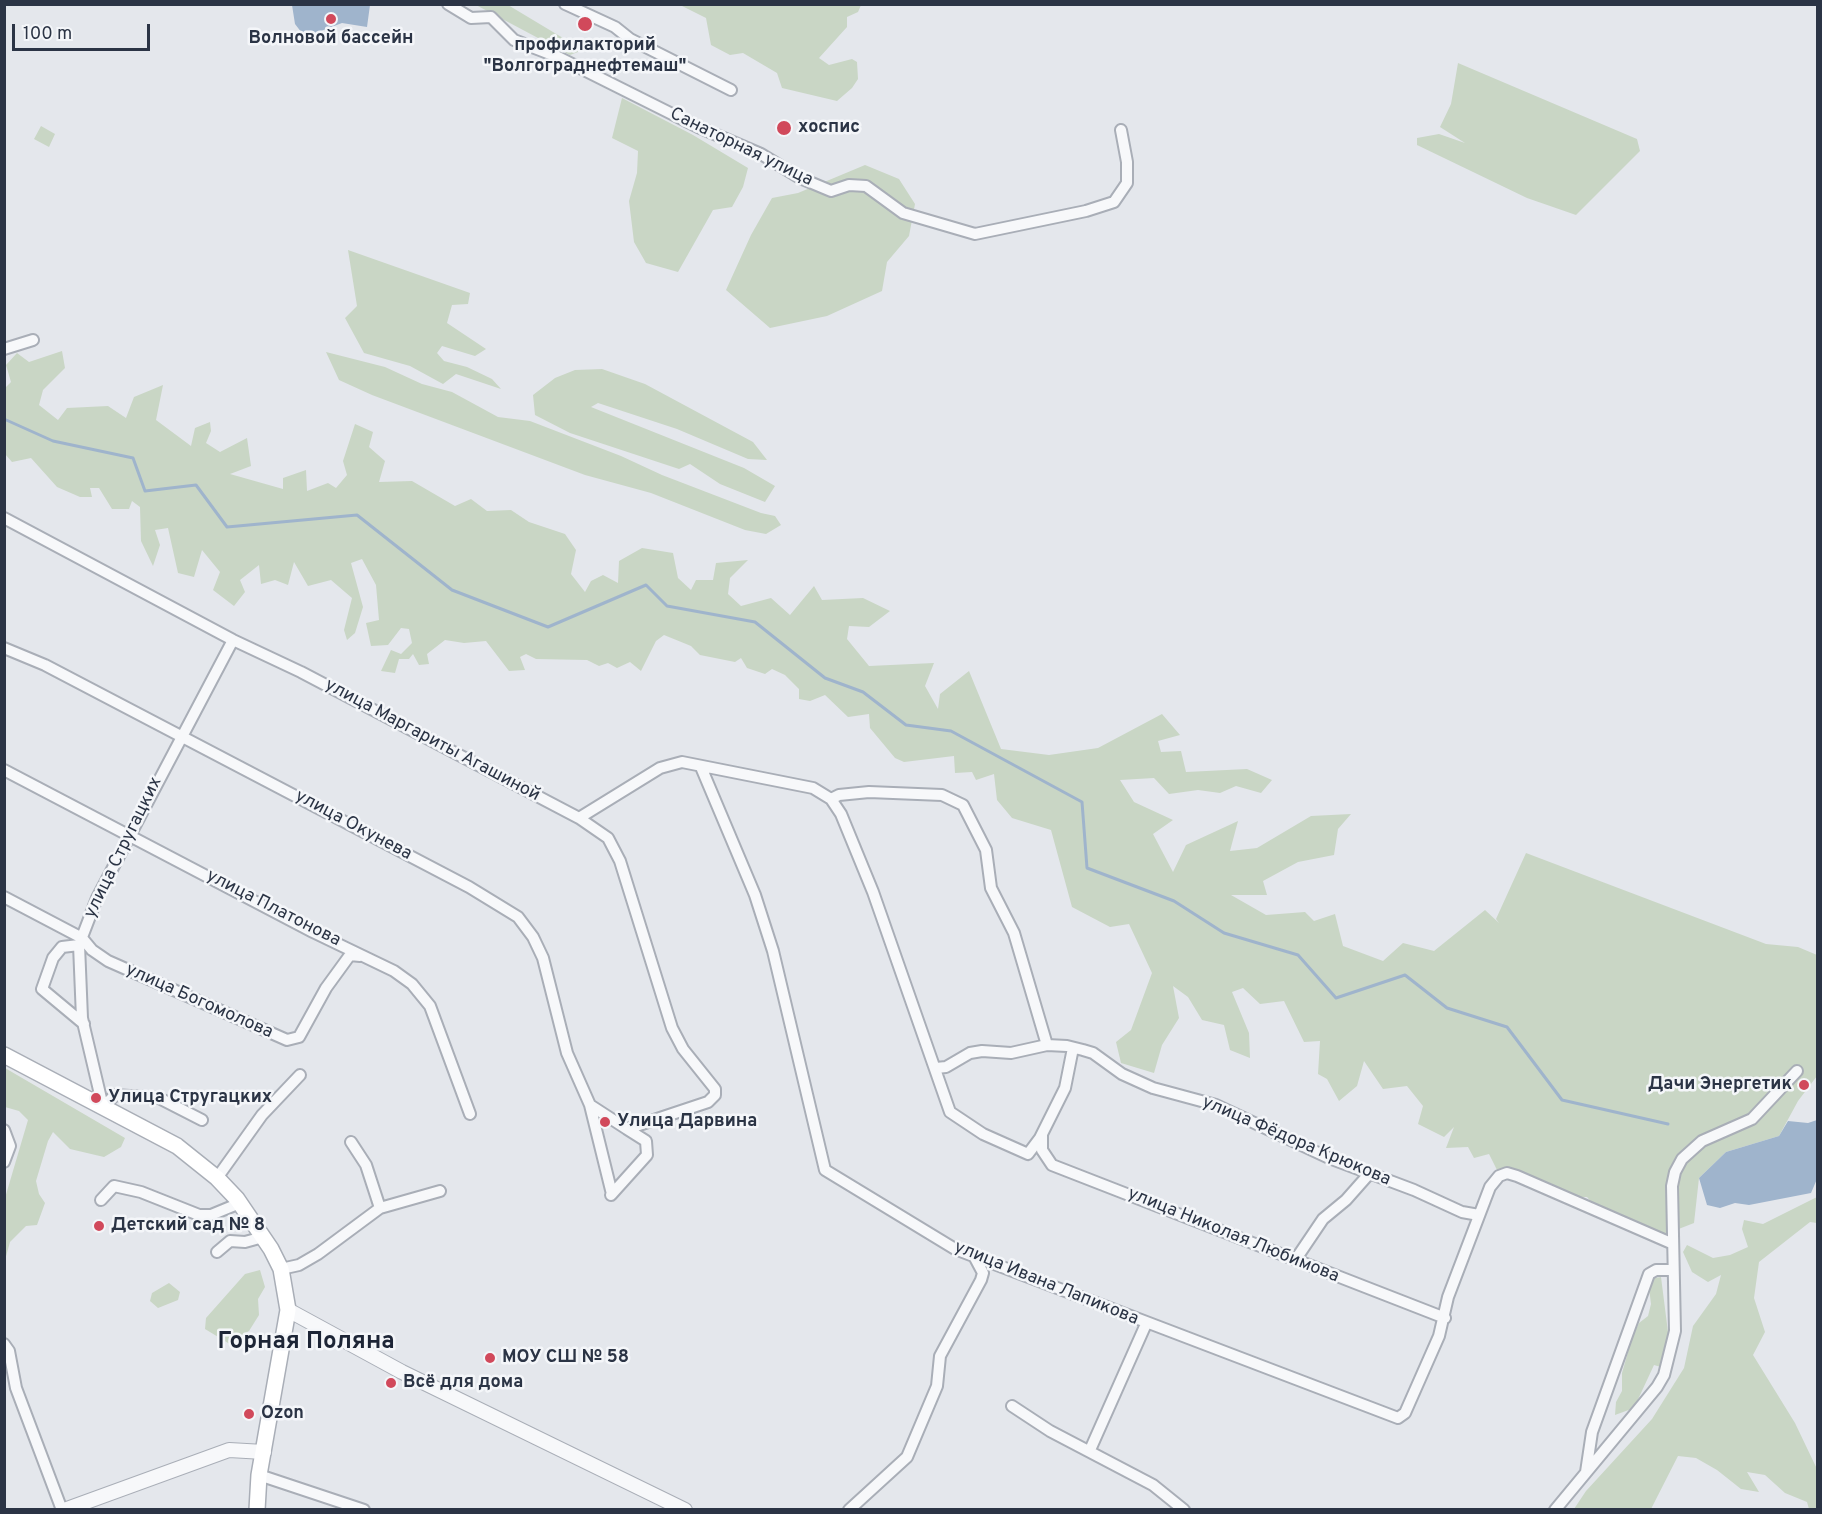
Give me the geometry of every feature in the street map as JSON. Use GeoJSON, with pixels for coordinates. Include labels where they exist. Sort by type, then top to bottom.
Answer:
{"type":"FeatureCollection","features":[{"type":"Feature","properties":{"kind":"main road"},"geometry":{"type":"LineString","coordinates":[[4,1055],[177,1146],[217,1178],[240,1203],[281,1269],[288,1310],[259,1475],[256,1509]]}},
{"type":"Feature","properties":{"kind":"street","name":"Санаторная улица"},"geometry":{"type":"LineString","coordinates":[[448,4],[471,18],[491,17],[514,40],[558,57],[698,127],[761,154],[800,178],[831,191],[849,185],[866,186],[903,213],[975,234],[1086,211],[1114,202],[1127,183],[1127,162],[1121,130]]}},
{"type":"Feature","properties":{"kind":"street"},"geometry":{"type":"LineString","coordinates":[[565,4],[615,27],[630,39],[731,90]]}},
{"type":"Feature","properties":{"kind":"street"},"geometry":{"type":"LineString","coordinates":[[4,349],[33,340]]}},
{"type":"Feature","properties":{"kind":"street","name":"улица Маргариты Агашиной"},"geometry":{"type":"LineString","coordinates":[[4,518],[233,640],[301,672],[579,818],[608,838],[614,848],[648,945],[672,1028],[683,1049],[714,1089],[715,1095],[708,1102],[627,1129]]}},
{"type":"Feature","properties":{"kind":"street","name":"улица Стругацких"},"geometry":{"type":"LineString","coordinates":[[103,1107],[84,1024],[80,942],[97,898],[129,834],[233,640]]}},
{"type":"Feature","properties":{"kind":"street","name":"улица Окунева"},"geometry":{"type":"LineString","coordinates":[[4,648],[45,665],[469,887],[518,917],[533,937],[543,958],[567,1053],[590,1105],[611,1194],[647,1155],[646,1141],[627,1129]]}},
{"type":"Feature","properties":{"kind":"street"},"geometry":{"type":"LineString","coordinates":[[579,818],[660,768],[682,762],[813,788],[831,799],[841,814],[873,892],[950,1112],[983,1134],[1028,1154],[1042,1135],[1065,1088],[1073,1048]]}},
{"type":"Feature","properties":{"kind":"street","name":"улица Ивана Лапикова"},"geometry":{"type":"LineString","coordinates":[[701,767],[747,873],[773,951],[825,1170],[936,1238],[975,1257],[1398,1418],[1405,1413],[1444,1318]]}},
{"type":"Feature","properties":{"kind":"street","name":"улица Платонова"},"geometry":{"type":"LineString","coordinates":[[4,770],[325,938],[394,971],[412,984],[430,1006],[470,1114]]}},
{"type":"Feature","properties":{"kind":"street"},"geometry":{"type":"LineString","coordinates":[[831,799],[839,795],[869,792],[942,795],[963,805],[986,850],[991,888],[1014,933],[1047,1046]]}},
{"type":"Feature","properties":{"kind":"street","name":"улица Богомолова"},"geometry":{"type":"LineString","coordinates":[[4,897],[108,961],[287,1040],[298,1037],[326,988],[347,959]]}},
{"type":"Feature","properties":{"kind":"street"},"geometry":{"type":"LineString","coordinates":[[325,938],[348,952],[347,959]]}},
{"type":"Feature","properties":{"kind":"street"},"geometry":{"type":"LineString","coordinates":[[80,942],[62,947],[53,958],[42,989],[84,1024]]}},
{"type":"Feature","properties":{"kind":"street"},"geometry":{"type":"LineString","coordinates":[[347,959],[350,955],[367,957]]}},
{"type":"Feature","properties":{"kind":"street","name":"улица Фёдора Крюкова"},"geometry":{"type":"LineString","coordinates":[[936,1068],[951,1065],[975,1051],[1011,1053],[1047,1046],[1073,1048],[1094,1053],[1122,1074],[1153,1088],[1216,1105],[1274,1135],[1462,1212],[1479,1215]]}},
{"type":"Feature","properties":{"kind":"street"},"geometry":{"type":"LineString","coordinates":[[1555,1509],[1664,1375],[1675,1331],[1671,1243],[1672,1186],[1675,1172],[1682,1159],[1702,1141],[1752,1119],[1797,1071]]}},
{"type":"Feature","properties":{"kind":"street"},"geometry":{"type":"LineString","coordinates":[[217,1178],[262,1115],[300,1075]]}},
{"type":"Feature","properties":{"kind":"street"},"geometry":{"type":"LineString","coordinates":[[103,1107],[116,1095],[159,1098],[202,1120]]}},
{"type":"Feature","properties":{"kind":"street"},"geometry":{"type":"LineString","coordinates":[[590,1105],[627,1129]]}},
{"type":"Feature","properties":{"kind":"street"},"geometry":{"type":"LineString","coordinates":[[4,1130],[10,1146],[4,1162]]}},
{"type":"Feature","properties":{"kind":"street","name":"улица Николая Любимова"},"geometry":{"type":"LineString","coordinates":[[1042,1135],[1042,1150],[1052,1165],[1296,1258],[1444,1318]]}},
{"type":"Feature","properties":{"kind":"street"},"geometry":{"type":"LineString","coordinates":[[351,1142],[366,1166],[380,1208]]}},
{"type":"Feature","properties":{"kind":"street"},"geometry":{"type":"LineString","coordinates":[[1444,1318],[1449,1297],[1494,1180],[1507,1173],[1671,1243]]}},
{"type":"Feature","properties":{"kind":"street"},"geometry":{"type":"LineString","coordinates":[[1296,1258],[1323,1218],[1346,1200],[1369,1174]]}},
{"type":"Feature","properties":{"kind":"street"},"geometry":{"type":"LineString","coordinates":[[101,1200],[114,1186],[141,1192],[199,1215],[211,1215],[240,1203]]}},
{"type":"Feature","properties":{"kind":"street"},"geometry":{"type":"LineString","coordinates":[[281,1269],[299,1265],[318,1254],[380,1208],[440,1191]]}},
{"type":"Feature","properties":{"kind":"street"},"geometry":{"type":"LineString","coordinates":[[217,1252],[230,1241],[245,1242],[263,1237]]}},
{"type":"Feature","properties":{"kind":"street"},"geometry":{"type":"LineString","coordinates":[[975,1257],[983,1273],[981,1280]]}},
{"type":"Feature","properties":{"kind":"street"},"geometry":{"type":"LineString","coordinates":[[849,1509],[908,1457],[937,1386],[940,1356],[981,1280],[989,1270],[1003,1268]]}},
{"type":"Feature","properties":{"kind":"street"},"geometry":{"type":"LineString","coordinates":[[1586,1473],[1592,1432],[1649,1274],[1656,1270],[1672,1270]]}},
{"type":"Feature","properties":{"kind":"street"},"geometry":{"type":"LineString","coordinates":[[288,1310],[422,1382],[685,1509]]}},
{"type":"Feature","properties":{"kind":"street"},"geometry":{"type":"LineString","coordinates":[[1090,1450],[1146,1324]]}},
{"type":"Feature","properties":{"kind":"street"},"geometry":{"type":"LineString","coordinates":[[4,1344],[9,1351],[16,1388],[69,1509],[229,1450],[264,1452]]}},
{"type":"Feature","properties":{"kind":"street"},"geometry":{"type":"LineString","coordinates":[[4,1392],[16,1388]]}},
{"type":"Feature","properties":{"kind":"street"},"geometry":{"type":"LineString","coordinates":[[1012,1406],[1050,1431],[1154,1485],[1184,1509]]}},
{"type":"Feature","properties":{"kind":"street"},"geometry":{"type":"LineString","coordinates":[[259,1475],[364,1509]]}},
{"type":"Feature","properties":{"kind":"green space"},"geometry":{"type":"Polygon","coordinates":[[[476,5],[508,5],[583,50],[570,55],[476,5]]]}},
{"type":"Feature","properties":{"kind":"green space"},"geometry":{"type":"Polygon","coordinates":[[[680,5],[861,5],[858,12],[847,17],[847,27],[819,58],[829,65],[852,59],[857,62],[858,79],[852,88],[837,101],[782,88],[777,73],[743,53],[730,55],[711,45],[706,18],[680,5]]]}},
{"type":"Feature","properties":{"kind":"green space"},"geometry":{"type":"Polygon","coordinates":[[[1458,63],[1637,139],[1640,151],[1576,215],[1527,198],[1417,145],[1417,138],[1439,134],[1465,143],[1440,127],[1451,104],[1458,63]]]}},
{"type":"Feature","properties":{"kind":"green space"},"geometry":{"type":"Polygon","coordinates":[[[622,98],[693,135],[748,168],[743,187],[732,207],[713,210],[678,272],[646,263],[634,242],[629,201],[637,173],[638,151],[612,138],[622,98]]]}},
{"type":"Feature","properties":{"kind":"green space"},"geometry":{"type":"Polygon","coordinates":[[[41,126],[55,134],[49,147],[34,139],[41,126]]]}},
{"type":"Feature","properties":{"kind":"green space"},"geometry":{"type":"Polygon","coordinates":[[[865,165],[899,179],[915,204],[909,236],[887,262],[882,291],[827,316],[770,328],[726,290],[751,235],[772,198],[798,193],[865,165]]]}},
{"type":"Feature","properties":{"kind":"green space"},"geometry":{"type":"Polygon","coordinates":[[[348,250],[470,293],[468,304],[452,305],[447,323],[486,349],[475,356],[442,346],[437,353],[444,361],[467,367],[492,379],[501,389],[456,374],[443,384],[410,366],[364,353],[345,318],[357,306],[348,250]]]}},
{"type":"Feature","properties":{"kind":"green space"},"geometry":{"type":"Polygon","coordinates":[[[62,351],[65,368],[43,390],[39,405],[58,420],[67,408],[108,406],[126,418],[134,397],[163,385],[156,420],[191,446],[195,428],[210,422],[211,431],[206,443],[220,452],[247,438],[251,466],[230,474],[283,489],[283,478],[306,470],[307,491],[328,483],[336,488],[347,475],[343,461],[355,424],[373,432],[369,447],[385,461],[379,482],[412,481],[455,506],[471,499],[487,511],[511,510],[529,522],[565,534],[576,550],[571,574],[585,592],[591,581],[603,575],[618,583],[619,561],[642,548],[673,553],[678,578],[691,590],[696,580],[713,580],[716,563],[748,560],[730,578],[728,594],[741,606],[771,598],[790,615],[814,586],[822,600],[863,598],[890,611],[869,627],[849,626],[847,639],[869,666],[934,663],[925,686],[938,709],[940,694],[969,671],[1001,749],[1049,755],[1098,748],[1162,714],[1180,735],[1158,741],[1161,752],[1181,751],[1186,772],[1247,769],[1272,780],[1261,793],[1236,786],[1220,793],[1198,790],[1169,794],[1154,778],[1120,780],[1134,802],[1173,820],[1153,834],[1173,872],[1186,845],[1238,821],[1230,851],[1257,848],[1311,816],[1351,814],[1338,829],[1334,855],[1298,862],[1263,881],[1267,895],[1231,895],[1266,915],[1305,912],[1314,921],[1335,914],[1343,946],[1383,961],[1403,943],[1434,951],[1485,910],[1499,923],[1496,919],[1526,853],[1766,944],[1798,947],[1817,955],[1817,1076],[1798,1101],[1779,1136],[1726,1152],[1699,1178],[1694,1223],[1653,1239],[1599,1211],[1587,1197],[1556,1197],[1546,1185],[1510,1167],[1498,1172],[1489,1154],[1474,1158],[1468,1147],[1446,1148],[1454,1127],[1444,1137],[1418,1124],[1423,1106],[1407,1086],[1383,1089],[1364,1061],[1357,1086],[1339,1101],[1327,1079],[1318,1074],[1320,1041],[1304,1042],[1284,1001],[1260,1004],[1243,988],[1232,992],[1249,1033],[1250,1058],[1230,1050],[1224,1025],[1202,1020],[1188,997],[1173,986],[1179,1018],[1162,1045],[1154,1073],[1121,1063],[1116,1042],[1131,1030],[1152,973],[1129,924],[1110,927],[1072,907],[1051,830],[1012,818],[997,800],[994,774],[976,780],[972,772],[955,773],[954,756],[904,762],[895,758],[870,728],[869,714],[848,717],[825,695],[810,701],[799,699],[799,689],[785,675],[772,669],[765,674],[747,668],[741,658],[735,662],[700,655],[691,646],[664,635],[656,641],[641,671],[630,662],[617,668],[608,663],[599,666],[587,660],[536,659],[526,654],[520,657],[525,670],[509,671],[486,641],[464,643],[445,640],[427,654],[429,664],[419,665],[413,654],[409,659],[399,659],[395,673],[381,671],[391,650],[401,654],[412,643],[409,629],[401,628],[388,645],[371,646],[366,623],[379,620],[376,585],[362,559],[351,563],[363,607],[355,633],[347,640],[344,630],[352,598],[331,580],[308,586],[294,562],[288,585],[275,580],[261,584],[259,565],[240,580],[245,592],[234,606],[213,590],[220,572],[202,550],[194,577],[178,573],[168,528],[155,530],[160,545],[153,566],[141,541],[140,507],[132,501],[129,509],[112,509],[99,488],[90,488],[92,497],[80,497],[57,487],[31,458],[12,462],[5,454],[5,388],[11,382],[6,365],[17,353],[29,362],[62,351]]]}},
{"type":"Feature","properties":{"kind":"green space"},"geometry":{"type":"Polygon","coordinates":[[[326,352],[385,367],[422,384],[452,392],[498,417],[530,421],[621,456],[662,475],[761,513],[775,516],[781,525],[766,534],[745,530],[651,493],[585,475],[372,395],[339,380],[326,352]]]}},
{"type":"Feature","properties":{"kind":"green space"},"geometry":{"type":"Polygon","coordinates":[[[602,369],[645,384],[753,442],[767,460],[748,459],[677,429],[598,403],[591,407],[744,468],[775,486],[765,502],[720,484],[690,464],[679,469],[570,433],[535,415],[533,395],[555,378],[575,370],[602,369]]]}},
{"type":"Feature","properties":{"kind":"green space"},"geometry":{"type":"Polygon","coordinates":[[[5,1068],[125,1138],[121,1147],[104,1157],[70,1149],[53,1132],[36,1181],[39,1194],[45,1203],[37,1225],[26,1226],[10,1242],[5,1260],[5,1198],[28,1120],[19,1111],[5,1107],[5,1068]]]}},
{"type":"Feature","properties":{"kind":"green space"},"geometry":{"type":"Polygon","coordinates":[[[1817,1197],[1817,1223],[1810,1222],[1759,1262],[1754,1298],[1765,1332],[1753,1355],[1795,1423],[1817,1469],[1817,1509],[1809,1509],[1807,1502],[1785,1493],[1765,1475],[1747,1472],[1759,1492],[1741,1489],[1717,1470],[1696,1458],[1678,1456],[1651,1509],[1574,1509],[1586,1491],[1652,1419],[1684,1368],[1693,1326],[1716,1294],[1721,1275],[1708,1282],[1692,1272],[1683,1252],[1687,1245],[1713,1258],[1730,1255],[1748,1247],[1742,1229],[1744,1220],[1763,1224],[1817,1197]]]}},
{"type":"Feature","properties":{"kind":"green space"},"geometry":{"type":"Polygon","coordinates":[[[260,1270],[265,1287],[258,1299],[259,1315],[249,1331],[240,1336],[233,1346],[205,1329],[206,1318],[245,1274],[260,1270]]]}},
{"type":"Feature","properties":{"kind":"green space"},"geometry":{"type":"Polygon","coordinates":[[[1661,1277],[1669,1340],[1661,1367],[1654,1365],[1634,1408],[1615,1415],[1616,1402],[1622,1391],[1622,1373],[1632,1338],[1639,1323],[1648,1316],[1651,1304],[1649,1288],[1654,1278],[1661,1277]]]}},
{"type":"Feature","properties":{"kind":"green space"},"geometry":{"type":"Polygon","coordinates":[[[169,1283],[180,1292],[178,1300],[158,1308],[150,1301],[152,1293],[169,1283]]]}},
{"type":"Feature","properties":{"kind":"water","name":"Волновой бассейн"},"geometry":{"type":"Polygon","coordinates":[[[292,4],[370,5],[367,27],[342,23],[305,37],[295,24],[292,4]]]}},
{"type":"Feature","properties":{"kind":"water"},"geometry":{"type":"Polygon","coordinates":[[[1817,1120],[1817,1179],[1811,1193],[1749,1205],[1735,1203],[1720,1208],[1707,1205],[1699,1178],[1726,1152],[1779,1136],[1788,1121],[1808,1123],[1817,1120]]]}},
{"type":"Feature","properties":{"kind":"waterway"},"geometry":{"type":"LineString","coordinates":[[4,419],[53,441],[133,458],[145,491],[196,485],[227,527],[357,515],[452,590],[548,627],[646,585],[667,606],[755,622],[825,678],[863,692],[906,725],[951,731],[1082,802],[1087,868],[1174,901],[1224,933],[1298,955],[1336,998],[1405,975],[1447,1008],[1507,1027],[1562,1100],[1668,1124]]}},
{"type":"Feature","properties":{"kind":"place","name":"Волновой бассейн"},"geometry":{"type":"Point","coordinates":[331,19]}},
{"type":"Feature","properties":{"kind":"place","name":"профилакторий \"Волгограднефтемаш\""},"geometry":{"type":"Point","coordinates":[585,24]}},
{"type":"Feature","properties":{"kind":"place","name":"хоспис"},"geometry":{"type":"Point","coordinates":[784,128]}},
{"type":"Feature","properties":{"kind":"place","name":"Дачи Энергетик"},"geometry":{"type":"Point","coordinates":[1804,1085]}},
{"type":"Feature","properties":{"kind":"place","name":"Улица Стругацких"},"geometry":{"type":"Point","coordinates":[96,1098]}},
{"type":"Feature","properties":{"kind":"place","name":"Улица Дарвина"},"geometry":{"type":"Point","coordinates":[605,1122]}},
{"type":"Feature","properties":{"kind":"place","name":"Детский сад № 8"},"geometry":{"type":"Point","coordinates":[99,1226]}},
{"type":"Feature","properties":{"kind":"place","name":"МОУ СШ № 58"},"geometry":{"type":"Point","coordinates":[490,1358]}},
{"type":"Feature","properties":{"kind":"place","name":"Всё для дома"},"geometry":{"type":"Point","coordinates":[391,1383]}},
{"type":"Feature","properties":{"kind":"place","name":"Ozon"},"geometry":{"type":"Point","coordinates":[249,1414]}},
{"type":"Feature","properties":{"kind":"district","name":"Горная Поляна"},"geometry":{"type":"Point","coordinates":[306,1343]}}]}
